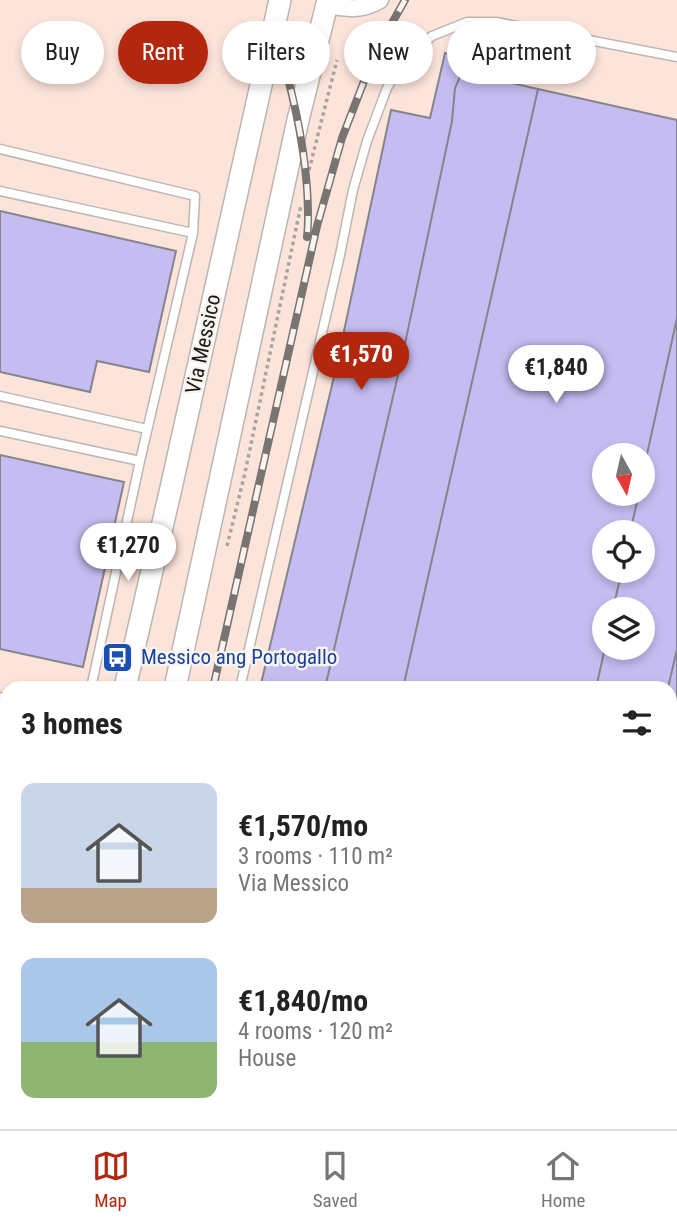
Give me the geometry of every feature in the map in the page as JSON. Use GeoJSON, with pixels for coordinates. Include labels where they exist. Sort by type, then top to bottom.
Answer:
{"type":"FeatureCollection","features":[{"type":"Feature","properties":{"kind":"street","name":"Via Messico"},"geometry":{"type":"LineString","coordinates":[[127,681],[280,0]]}},
{"type":"Feature","properties":{"kind":"street"},"geometry":{"type":"LineString","coordinates":[[177,681],[298,120],[327,3],[344,9],[367,8],[380,0]]}},
{"type":"Feature","properties":{"kind":"lane"},"geometry":{"type":"LineString","coordinates":[[242,681],[353,190],[367,141],[387,88],[405,59],[432,36],[467,22],[496,22],[677,57]]}},
{"type":"Feature","properties":{"kind":"lane"},"geometry":{"type":"LineString","coordinates":[[0,149],[195,196],[193,233],[93,681]]}},
{"type":"Feature","properties":{"kind":"lane"},"geometry":{"type":"LineString","coordinates":[[0,191],[193,233]]}},
{"type":"Feature","properties":{"kind":"lane"},"geometry":{"type":"LineString","coordinates":[[0,396],[147,429]]}},
{"type":"Feature","properties":{"kind":"lane"},"geometry":{"type":"LineString","coordinates":[[0,431],[140,461]]}},
{"type":"Feature","properties":{"kind":"path"},"geometry":{"type":"LineString","coordinates":[[306,180],[337,60]]}},
{"type":"Feature","properties":{"kind":"path"},"geometry":{"type":"LineString","coordinates":[[227,547],[304,193]]}},
{"type":"Feature","properties":{"kind":"shaded area"},"geometry":{"type":"Polygon","coordinates":[[[0,0],[677,0],[677,681],[0,681],[0,0]]]}},
{"type":"Feature","properties":{"kind":"building"},"geometry":{"type":"Polygon","coordinates":[[[447,53],[447,84],[457,84],[452,121],[402,358],[327,681],[262,681],[337,364],[391,110],[430,118],[447,53]]]}},
{"type":"Feature","properties":{"kind":"building"},"geometry":{"type":"Polygon","coordinates":[[[457,84],[516,84],[538,89],[405,681],[327,681],[402,358],[452,121],[457,84]]]}},
{"type":"Feature","properties":{"kind":"building"},"geometry":{"type":"Polygon","coordinates":[[[538,89],[677,120],[677,318],[649,443],[592,443],[592,506],[636,506],[633,520],[592,520],[592,583],[619,583],[616,597],[592,597],[592,660],[602,660],[598,681],[405,681],[538,89]]]}},
{"type":"Feature","properties":{"kind":"building"},"geometry":{"type":"Polygon","coordinates":[[[0,211],[176,251],[149,372],[97,361],[90,392],[0,372],[0,211]]]}},
{"type":"Feature","properties":{"kind":"building"},"geometry":{"type":"Polygon","coordinates":[[[677,318],[677,649],[670,681],[598,681],[602,660],[655,660],[655,597],[616,597],[619,583],[655,583],[655,520],[633,520],[636,506],[655,506],[655,443],[649,443],[677,318]]]}},
{"type":"Feature","properties":{"kind":"building"},"geometry":{"type":"Polygon","coordinates":[[[0,455],[124,482],[83,667],[0,649],[0,455]]]}},
{"type":"Feature","properties":{"kind":"building"},"geometry":{"type":"Polygon","coordinates":[[[677,649],[677,681],[670,681],[677,649]]]}},
{"type":"Feature","properties":{"kind":"railway"},"geometry":{"type":"LineString","coordinates":[[215,681],[317,226],[342,138],[375,53],[405,0]]}},
{"type":"Feature","properties":{"kind":"railway"},"geometry":{"type":"LineString","coordinates":[[289,84],[305,167],[307,237]]}},
{"type":"Feature","properties":{"kind":"place","name":"Messico ang Portogallo"},"geometry":{"type":"Point","coordinates":[118,657]}}]}
